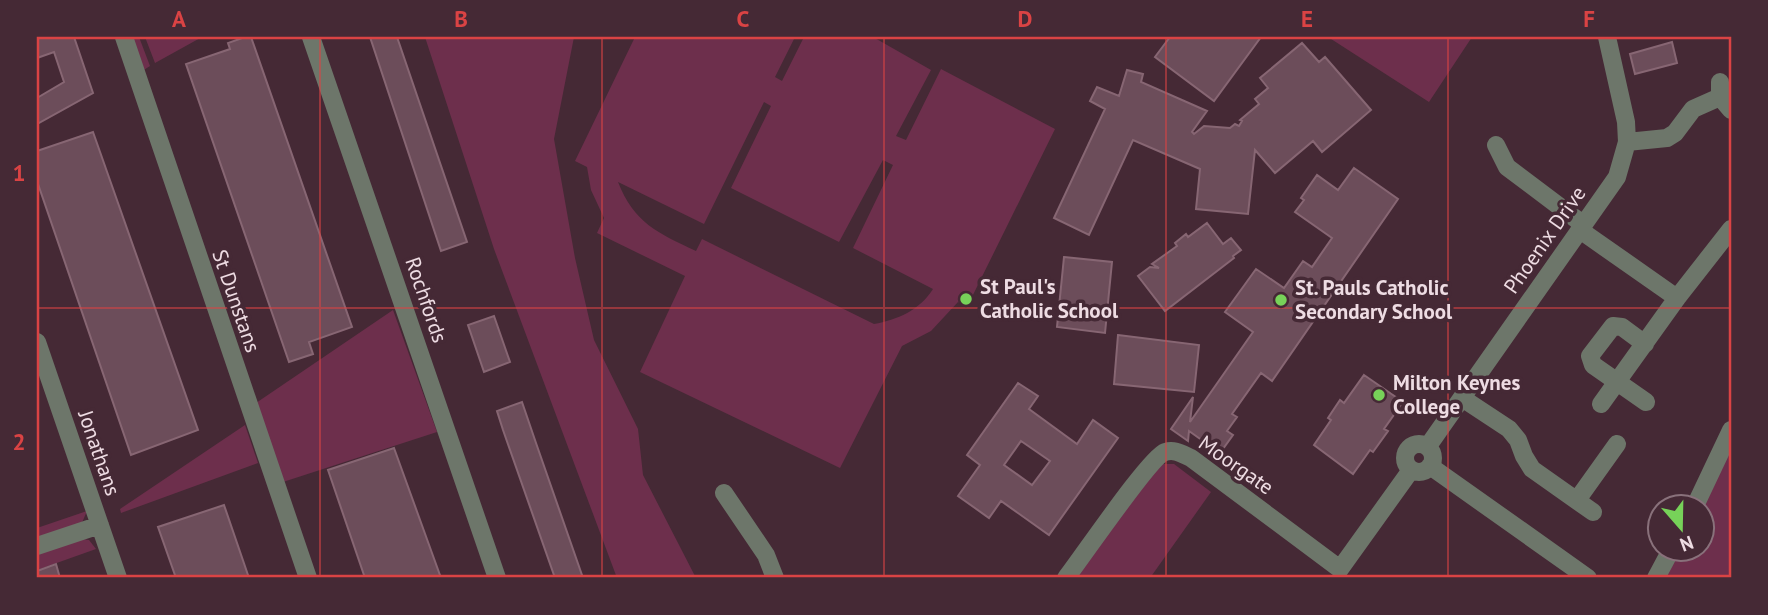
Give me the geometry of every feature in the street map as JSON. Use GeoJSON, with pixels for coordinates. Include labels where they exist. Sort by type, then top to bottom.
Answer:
{"type":"FeatureCollection","features":[{"type":"Feature","properties":{"kind":"street","name":"St Dunstans"},"geometry":{"type":"LineString","coordinates":[[124,37],[308,578]]}},
{"type":"Feature","properties":{"kind":"street","name":"Rochfords"},"geometry":{"type":"LineString","coordinates":[[311,37],[497,578]]}},
{"type":"Feature","properties":{"kind":"street","name":"Phoenix Drive"},"geometry":{"type":"LineString","coordinates":[[1428,446],[1617,177],[1627,142],[1626,122],[1607,37]]}},
{"type":"Feature","properties":{"kind":"street"},"geometry":{"type":"LineString","coordinates":[[1627,142],[1667,138],[1675,133],[1693,109],[1724,96]]}},
{"type":"Feature","properties":{"kind":"street"},"geometry":{"type":"LineString","coordinates":[[1496,145],[1507,167],[1677,298]]}},
{"type":"Feature","properties":{"kind":"street"},"geometry":{"type":"LineString","coordinates":[[1601,404],[1677,298],[1731,229]]}},
{"type":"Feature","properties":{"kind":"street"},"geometry":{"type":"LineString","coordinates":[[1645,344],[1618,325],[1609,329],[1591,353],[1590,362],[1646,402]]}},
{"type":"Feature","properties":{"kind":"street","name":"Jonathans"},"geometry":{"type":"LineString","coordinates":[[37,342],[118,578]]}},
{"type":"Feature","properties":{"kind":"street"},"geometry":{"type":"LineString","coordinates":[[1462,398],[1508,429],[1518,440],[1532,469],[1593,512]]}},
{"type":"Feature","properties":{"kind":"street"},"geometry":{"type":"LineString","coordinates":[[1702,492],[1731,430]]}},
{"type":"Feature","properties":{"kind":"street"},"geometry":{"type":"LineString","coordinates":[[1413,444],[1428,446],[1433,459],[1430,466],[1425,471],[1411,470],[1404,456],[1407,449],[1413,444]]}},
{"type":"Feature","properties":{"kind":"street"},"geometry":{"type":"LineString","coordinates":[[1577,500],[1617,444]]}},
{"type":"Feature","properties":{"kind":"street","name":"Moorgate"},"geometry":{"type":"LineString","coordinates":[[1066,578],[1145,469],[1163,453],[1177,451],[1191,458],[1340,569],[1411,470]]}},
{"type":"Feature","properties":{"kind":"street"},"geometry":{"type":"LineString","coordinates":[[1430,466],[1588,578]]}},
{"type":"Feature","properties":{"kind":"street"},"geometry":{"type":"LineString","coordinates":[[724,493],[766,555],[775,578]]}},
{"type":"Feature","properties":{"kind":"street"},"geometry":{"type":"LineString","coordinates":[[37,546],[100,524]]}},
{"type":"Feature","properties":{"kind":"street"},"geometry":{"type":"LineString","coordinates":[[1656,578],[1665,562]]}},
{"type":"Feature","properties":{"kind":"shaded area"},"geometry":{"type":"Polygon","coordinates":[[[126,37],[139,37],[150,66],[139,73],[126,37]]]}},
{"type":"Feature","properties":{"kind":"shaded area"},"geometry":{"type":"Polygon","coordinates":[[[145,37],[202,37],[155,63],[145,37]]]}},
{"type":"Feature","properties":{"kind":"shaded area"},"geometry":{"type":"Polygon","coordinates":[[[425,37],[574,37],[554,139],[575,258],[594,340],[638,429],[643,475],[696,578],[617,578],[494,249],[425,37]]]}},
{"type":"Feature","properties":{"kind":"shaded area"},"geometry":{"type":"Polygon","coordinates":[[[635,37],[795,37],[775,77],[782,81],[804,37],[873,37],[931,70],[896,136],[906,140],[941,69],[1055,129],[967,307],[958,302],[931,331],[902,346],[840,468],[640,372],[685,276],[597,233],[604,218],[591,190],[587,167],[575,161],[635,37]],[[764,102],[704,224],[618,182],[632,208],[649,225],[682,245],[696,251],[702,239],[874,324],[899,317],[922,303],[933,289],[853,248],[893,165],[883,160],[839,242],[731,188],[771,106],[764,102]]]}},
{"type":"Feature","properties":{"kind":"shaded area"},"geometry":{"type":"Polygon","coordinates":[[[1328,37],[1472,37],[1429,102],[1328,37]]]}},
{"type":"Feature","properties":{"kind":"shaded area"},"geometry":{"type":"Polygon","coordinates":[[[393,310],[437,432],[283,482],[256,403],[393,310]]]}},
{"type":"Feature","properties":{"kind":"shaded area"},"geometry":{"type":"Polygon","coordinates":[[[245,425],[258,463],[121,513],[120,509],[245,425]]]}},
{"type":"Feature","properties":{"kind":"shaded area"},"geometry":{"type":"Polygon","coordinates":[[[1731,447],[1731,578],[1661,578],[1670,562],[1716,562],[1716,492],[1709,492],[1731,447]]]}},
{"type":"Feature","properties":{"kind":"shaded area"},"geometry":{"type":"Polygon","coordinates":[[[1161,464],[1174,464],[1211,492],[1150,578],[1076,578],[1139,488],[1161,464]]]}},
{"type":"Feature","properties":{"kind":"shaded area"},"geometry":{"type":"Polygon","coordinates":[[[87,511],[81,525],[37,540],[37,528],[87,511]]]}},
{"type":"Feature","properties":{"kind":"shaded area"},"geometry":{"type":"Polygon","coordinates":[[[83,539],[89,540],[96,549],[37,570],[37,554],[83,539]]]}},
{"type":"Feature","properties":{"kind":"building"},"geometry":{"type":"Polygon","coordinates":[[[37,37],[74,37],[93,93],[37,124],[37,98],[64,82],[54,52],[37,58],[37,37]]]}},
{"type":"Feature","properties":{"kind":"building"},"geometry":{"type":"Polygon","coordinates":[[[251,37],[352,327],[309,342],[313,354],[289,362],[186,64],[230,49],[228,43],[251,37]]]}},
{"type":"Feature","properties":{"kind":"building"},"geometry":{"type":"Polygon","coordinates":[[[370,37],[397,37],[467,242],[441,251],[370,37]]]}},
{"type":"Feature","properties":{"kind":"building"},"geometry":{"type":"Polygon","coordinates":[[[1170,37],[1261,37],[1214,101],[1155,57],[1170,37]]]}},
{"type":"Feature","properties":{"kind":"building"},"geometry":{"type":"Polygon","coordinates":[[[1672,42],[1677,63],[1635,74],[1630,54],[1672,42]]]}},
{"type":"Feature","properties":{"kind":"building"},"geometry":{"type":"Polygon","coordinates":[[[1302,43],[1319,62],[1325,57],[1371,110],[1322,152],[1313,141],[1275,173],[1255,150],[1248,214],[1196,209],[1200,169],[1133,140],[1089,235],[1054,218],[1105,109],[1090,101],[1097,87],[1119,96],[1127,70],[1143,74],[1141,82],[1207,111],[1192,132],[1194,134],[1204,126],[1230,128],[1235,124],[1239,126],[1242,121],[1240,120],[1259,104],[1255,99],[1268,88],[1260,78],[1302,43]]]}},
{"type":"Feature","properties":{"kind":"building"},"geometry":{"type":"Polygon","coordinates":[[[93,132],[198,430],[131,455],[37,181],[37,151],[93,132]]]}},
{"type":"Feature","properties":{"kind":"building","name":"St. Pauls Catholic Secondary School"},"geometry":{"type":"Polygon","coordinates":[[[1354,168],[1398,199],[1272,381],[1261,373],[1232,414],[1237,417],[1227,431],[1233,435],[1220,453],[1189,431],[1188,441],[1171,429],[1193,397],[1190,422],[1253,332],[1225,312],[1256,269],[1284,288],[1303,261],[1312,267],[1332,238],[1295,212],[1317,175],[1338,190],[1354,168]]]}},
{"type":"Feature","properties":{"kind":"building"},"geometry":{"type":"Polygon","coordinates":[[[1207,223],[1223,244],[1231,238],[1241,250],[1165,311],[1138,276],[1150,267],[1159,268],[1152,264],[1177,246],[1175,243],[1186,234],[1188,237],[1207,223]]]}},
{"type":"Feature","properties":{"kind":"building"},"geometry":{"type":"Polygon","coordinates":[[[1064,257],[1112,262],[1105,333],[1057,327],[1064,257]]]}},
{"type":"Feature","properties":{"kind":"building"},"geometry":{"type":"Polygon","coordinates":[[[494,316],[510,362],[484,372],[468,325],[494,316]]]}},
{"type":"Feature","properties":{"kind":"building"},"geometry":{"type":"Polygon","coordinates":[[[1118,335],[1199,345],[1194,392],[1114,384],[1118,335]]]}},
{"type":"Feature","properties":{"kind":"building"},"geometry":{"type":"Polygon","coordinates":[[[1364,375],[1403,402],[1384,429],[1388,431],[1353,474],[1314,445],[1331,420],[1328,418],[1340,400],[1344,403],[1364,375]]]}},
{"type":"Feature","properties":{"kind":"building"},"geometry":{"type":"Polygon","coordinates":[[[1018,383],[1038,396],[1029,409],[1077,444],[1093,420],[1118,438],[1049,535],[1001,501],[989,518],[958,496],[980,465],[967,455],[1018,383]],[[1021,441],[1004,465],[1032,485],[1050,461],[1021,441]]]}},
{"type":"Feature","properties":{"kind":"building"},"geometry":{"type":"Polygon","coordinates":[[[522,402],[583,578],[555,578],[503,430],[497,411],[522,402]]]}},
{"type":"Feature","properties":{"kind":"building"},"geometry":{"type":"Polygon","coordinates":[[[394,448],[441,578],[365,578],[328,470],[394,448]]]}},
{"type":"Feature","properties":{"kind":"building"},"geometry":{"type":"Polygon","coordinates":[[[224,505],[249,578],[176,578],[158,527],[224,505]]]}},
{"type":"Feature","properties":{"kind":"building"},"geometry":{"type":"Polygon","coordinates":[[[56,564],[60,578],[37,578],[37,571],[56,564]]]}},
{"type":"Feature","properties":{"kind":"place","name":"St Paul's Catholic School"},"geometry":{"type":"Point","coordinates":[966,299]}},
{"type":"Feature","properties":{"kind":"place","name":"St. Pauls Catholic Secondary School"},"geometry":{"type":"Point","coordinates":[1281,300]}},
{"type":"Feature","properties":{"kind":"place","name":"Milton Keynes College"},"geometry":{"type":"Point","coordinates":[1379,395]}}]}
